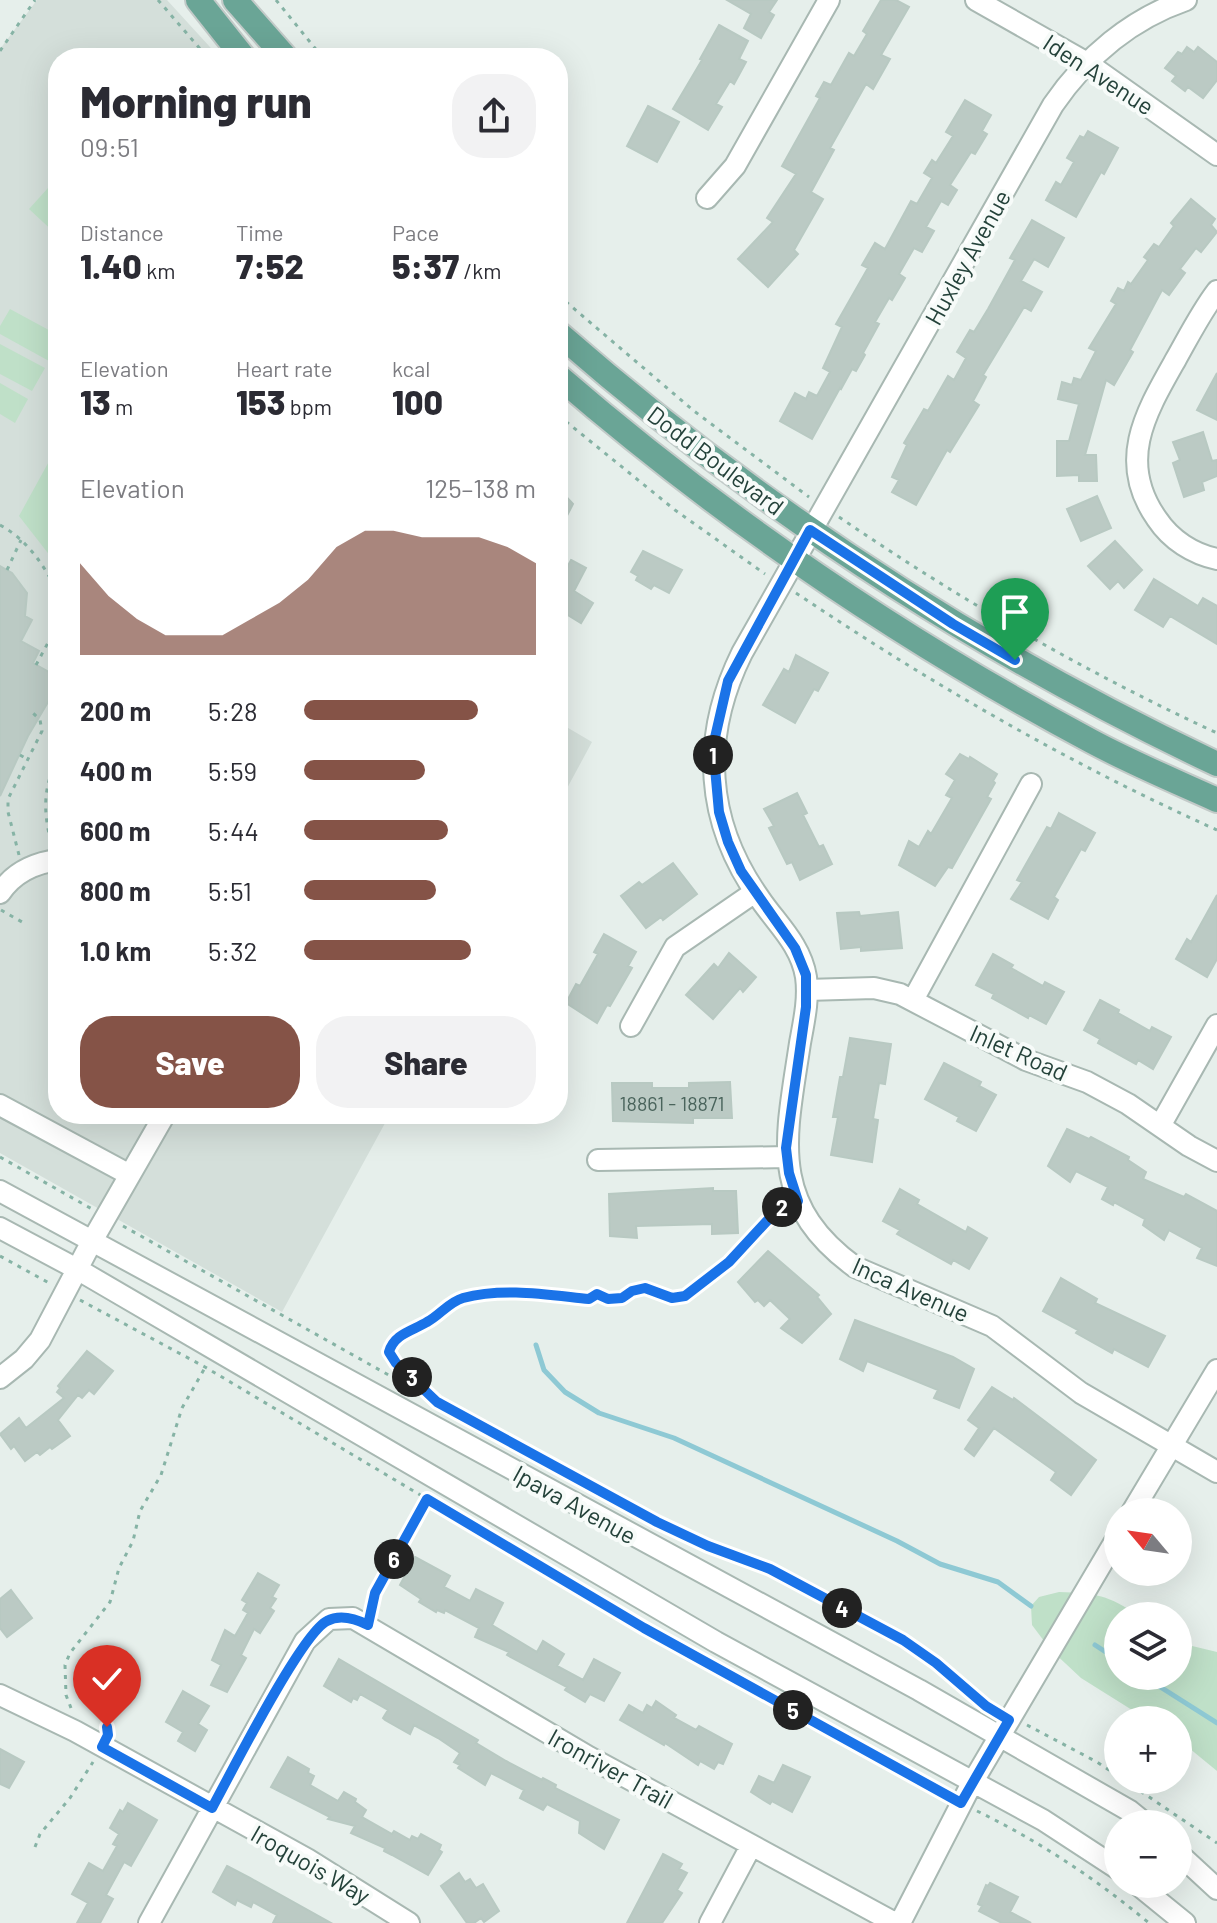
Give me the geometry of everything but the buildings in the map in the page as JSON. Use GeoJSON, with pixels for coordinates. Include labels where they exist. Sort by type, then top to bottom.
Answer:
{"type":"FeatureCollection","features":[{"type":"Feature","properties":{"kind":"main road"},"geometry":{"type":"LineString","coordinates":[[198,0],[236,48]]}},
{"type":"Feature","properties":{"kind":"main road"},"geometry":{"type":"LineString","coordinates":[[235,0],[277,48]]}},
{"type":"Feature","properties":{"kind":"main road","name":"Dodd Boulevard"},"geometry":{"type":"LineString","coordinates":[[568,341],[675,431],[810,530],[953,624],[1052,681],[1217,764]]}},
{"type":"Feature","properties":{"kind":"main road","name":"Dodd Boulevard"},"geometry":{"type":"LineString","coordinates":[[568,385],[635,442],[794,558],[968,670],[1071,730],[1217,800]]}},
{"type":"Feature","properties":{"kind":"street"},"geometry":{"type":"LineString","coordinates":[[707,198],[735,166],[829,0]]}},
{"type":"Feature","properties":{"kind":"street","name":"Iden Avenue"},"geometry":{"type":"LineString","coordinates":[[976,0],[1087,63],[1217,155]]}},
{"type":"Feature","properties":{"kind":"street","name":"Huxley Avenue"},"geometry":{"type":"LineString","coordinates":[[794,558],[1062,92],[1087,63],[1122,33],[1140,21],[1186,0]]}},
{"type":"Feature","properties":{"kind":"street"},"geometry":{"type":"LineString","coordinates":[[1217,291],[1151,403],[1140,430],[1137,458],[1146,500],[1161,525],[1188,548],[1217,559]]}},
{"type":"Feature","properties":{"kind":"street","name":"Inca Avenue"},"geometry":{"type":"LineString","coordinates":[[794,558],[728,681],[713,746],[719,812],[728,842],[755,892],[802,961],[807,990],[788,1124],[787,1157],[804,1216],[835,1253],[855,1267],[992,1326],[1081,1393],[1217,1472]]}},
{"type":"Feature","properties":{"kind":"street"},"geometry":{"type":"LineString","coordinates":[[913,1000],[1031,784]]}},
{"type":"Feature","properties":{"kind":"street"},"geometry":{"type":"LineString","coordinates":[[0,893],[6,884],[34,863],[48,859]]}},
{"type":"Feature","properties":{"kind":"street"},"geometry":{"type":"LineString","coordinates":[[631,1026],[675,947],[755,892]]}},
{"type":"Feature","properties":{"kind":"street","name":"Inlet Road"},"geometry":{"type":"LineString","coordinates":[[807,990],[874,988],[913,1000],[1009,1052],[1087,1082],[1217,1161]]}},
{"type":"Feature","properties":{"kind":"street"},"geometry":{"type":"LineString","coordinates":[[1160,1126],[1217,1025]]}},
{"type":"Feature","properties":{"kind":"street"},"geometry":{"type":"LineString","coordinates":[[0,1105],[130,1175]]}},
{"type":"Feature","properties":{"kind":"street"},"geometry":{"type":"LineString","coordinates":[[0,1378],[24,1359],[40,1340],[159,1124]]}},
{"type":"Feature","properties":{"kind":"street"},"geometry":{"type":"LineString","coordinates":[[598,1160],[787,1157]]}},
{"type":"Feature","properties":{"kind":"street","name":"Ipava Avenue"},"geometry":{"type":"LineString","coordinates":[[0,1191],[919,1690],[1004,1728],[1128,1810]]}},
{"type":"Feature","properties":{"kind":"street","name":"Ipava Avenue"},"geometry":{"type":"LineString","coordinates":[[0,1228],[77,1269],[716,1642],[1043,1820],[1104,1860]]}},
{"type":"Feature","properties":{"kind":"street"},"geometry":{"type":"LineString","coordinates":[[1140,1498],[1217,1370]]}},
{"type":"Feature","properties":{"kind":"street"},"geometry":{"type":"LineString","coordinates":[[897,1923],[972,1783],[1104,1560]]}},
{"type":"Feature","properties":{"kind":"street","name":"Ironriver Trail"},"geometry":{"type":"LineString","coordinates":[[212,1808],[305,1641],[329,1619],[353,1618],[505,1709],[897,1923]]}},
{"type":"Feature","properties":{"kind":"street","name":"Iroquois Way"},"geometry":{"type":"LineString","coordinates":[[0,1695],[75,1731],[307,1859],[409,1923]]}},
{"type":"Feature","properties":{"kind":"street"},"geometry":{"type":"LineString","coordinates":[[149,1923],[212,1808]]}},
{"type":"Feature","properties":{"kind":"street"},"geometry":{"type":"LineString","coordinates":[[710,1923],[751,1846]]}},
{"type":"Feature","properties":{"kind":"street"},"geometry":{"type":"LineString","coordinates":[[1192,1866],[1217,1889]]}},
{"type":"Feature","properties":{"kind":"street"},"geometry":{"type":"LineString","coordinates":[[1154,1898],[1185,1923]]}},
{"type":"Feature","properties":{"kind":"path"},"geometry":{"type":"LineString","coordinates":[[0,51],[35,0]]}},
{"type":"Feature","properties":{"kind":"path"},"geometry":{"type":"LineString","coordinates":[[158,0],[199,48]]}},
{"type":"Feature","properties":{"kind":"path"},"geometry":{"type":"LineString","coordinates":[[276,0],[315,48]]}},
{"type":"Feature","properties":{"kind":"path"},"geometry":{"type":"LineString","coordinates":[[568,304],[694,411],[824,507],[985,611],[1091,672],[1217,733]]}},
{"type":"Feature","properties":{"kind":"path"},"geometry":{"type":"LineString","coordinates":[[0,525],[21,540],[48,574]]}},
{"type":"Feature","properties":{"kind":"path"},"geometry":{"type":"LineString","coordinates":[[7,570],[21,540]]}},
{"type":"Feature","properties":{"kind":"path"},"geometry":{"type":"LineString","coordinates":[[36,665],[48,643]]}},
{"type":"Feature","properties":{"kind":"path"},"geometry":{"type":"LineString","coordinates":[[19,855],[8,812],[8,799],[42,731],[40,720],[30,710]]}},
{"type":"Feature","properties":{"kind":"path"},"geometry":{"type":"LineString","coordinates":[[20,755],[27,759]]}},
{"type":"Feature","properties":{"kind":"path"},"geometry":{"type":"LineString","coordinates":[[48,780],[43,806],[48,826]]}},
{"type":"Feature","properties":{"kind":"path"},"geometry":{"type":"LineString","coordinates":[[0,910],[22,922]]}},
{"type":"Feature","properties":{"kind":"path"},"geometry":{"type":"LineString","coordinates":[[0,1157],[657,1522],[708,1546],[770,1569],[903,1640],[936,1663],[986,1706],[1004,1728],[1037,1728],[1104,1768]]}},
{"type":"Feature","properties":{"kind":"path"},"geometry":{"type":"LineString","coordinates":[[437,1402],[396,1363],[389,1352],[399,1336],[429,1321],[447,1306],[463,1298],[523,1293],[589,1299],[597,1294],[608,1299],[622,1298],[632,1291],[645,1288],[672,1298],[685,1296],[729,1262],[779,1208],[798,1201]]}},
{"type":"Feature","properties":{"kind":"path"},"geometry":{"type":"LineString","coordinates":[[0,1256],[205,1367],[644,1628],[1052,1852],[1109,1890],[1149,1923]]}},
{"type":"Feature","properties":{"kind":"path"},"geometry":{"type":"LineString","coordinates":[[79,1714],[68,1704],[65,1665],[70,1653],[110,1602],[119,1568],[133,1541],[136,1521],[161,1475],[182,1408],[205,1367]]}},
{"type":"Feature","properties":{"kind":"path"},"geometry":{"type":"LineString","coordinates":[[368,1625],[375,1593],[427,1499]]}},
{"type":"Feature","properties":{"kind":"path"},"geometry":{"type":"LineString","coordinates":[[35,1847],[40,1834],[70,1798],[102,1747]]}},
{"type":"Feature","properties":{"kind":"path"},"geometry":{"type":"LineString","coordinates":[[1145,1794],[1217,1843]]}},
{"type":"Feature","properties":{"kind":"shaded area"},"geometry":{"type":"Polygon","coordinates":[[[37,0],[167,0],[211,48],[48,48],[48,1124],[385,1124],[282,1312],[0,1153],[0,49],[37,0]]]}},
{"type":"Feature","properties":{"kind":"shaded area"},"geometry":{"type":"Polygon","coordinates":[[[568,728],[592,742],[568,786],[568,728]]]}},
{"type":"Feature","properties":{"kind":"green space"},"geometry":{"type":"Polygon","coordinates":[[[48,188],[48,227],[29,209],[48,188]]]}},
{"type":"Feature","properties":{"kind":"green space"},"geometry":{"type":"Polygon","coordinates":[[[10,309],[48,330],[48,360],[0,334],[0,326],[10,309]]]}},
{"type":"Feature","properties":{"kind":"green space"},"geometry":{"type":"Polygon","coordinates":[[[0,344],[45,368],[32,391],[0,374],[0,344]]]}},
{"type":"Feature","properties":{"kind":"green space"},"geometry":{"type":"Polygon","coordinates":[[[0,383],[28,399],[15,423],[0,414],[0,383]]]}},
{"type":"Feature","properties":{"kind":"green space"},"geometry":{"type":"Polygon","coordinates":[[[48,463],[48,553],[19,516],[48,463]]]}},
{"type":"Feature","properties":{"kind":"green space"},"geometry":{"type":"Polygon","coordinates":[[[1059,1592],[1083,1593],[1114,1602],[1104,1602],[1104,1690],[1192,1690],[1192,1646],[1217,1652],[1217,1771],[1192,1750],[1192,1706],[1126,1706],[1081,1678],[1050,1649],[1032,1625],[1031,1606],[1039,1597],[1059,1592]]]}},
{"type":"Feature","properties":{"kind":"waterway"},"geometry":{"type":"LineString","coordinates":[[536,1345],[544,1370],[565,1392],[599,1413],[674,1438],[940,1564],[998,1582],[1031,1606]]}},
{"type":"Feature","properties":{"kind":"waterway"},"geometry":{"type":"LineString","coordinates":[[1095,1645],[1104,1651]]}},
{"type":"Feature","properties":{"kind":"waterway"},"geometry":{"type":"LineString","coordinates":[[1165,1690],[1217,1723]]}},
{"type":"Feature","properties":{"kind":"route"},"geometry":{"type":"LineString","coordinates":[[107,1727],[108,1735],[102,1747],[212,1808],[305,1641],[329,1619],[353,1618],[368,1625],[375,1593],[427,1499],[644,1628],[961,1803],[1009,1720],[986,1706],[936,1663],[903,1640],[770,1569],[708,1546],[657,1522],[437,1402],[396,1363],[389,1352],[399,1336],[429,1321],[463,1298],[523,1293],[589,1299],[597,1294],[608,1299],[622,1298],[632,1291],[645,1288],[672,1298],[685,1296],[729,1262],[779,1208],[798,1201],[789,1173],[786,1148],[806,1007],[806,975],[788,936],[741,871],[728,842],[719,812],[713,746],[728,681],[810,530],[953,624],[1015,660]]}}]}
